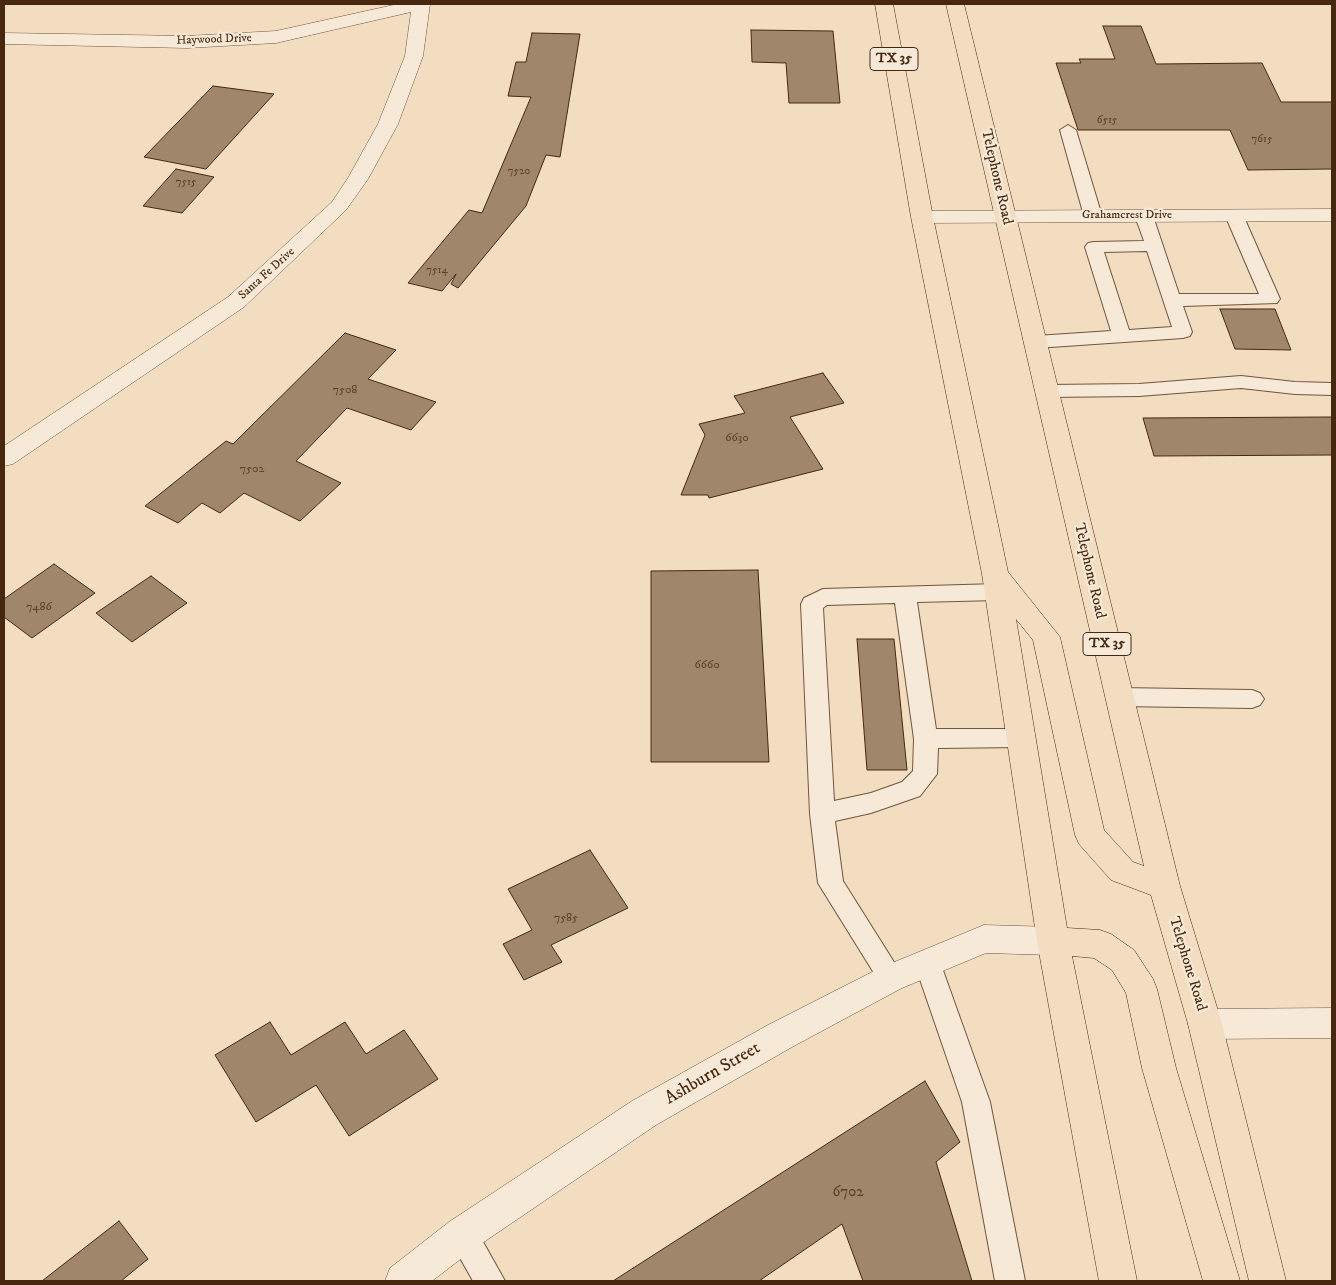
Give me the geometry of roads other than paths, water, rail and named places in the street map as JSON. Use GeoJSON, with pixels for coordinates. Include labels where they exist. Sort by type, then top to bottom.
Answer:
{"type":"FeatureCollection","features":[{"type":"Feature","properties":{"kind":"main road","name":"TX 35"},"geometry":{"type":"LineString","coordinates":[[884,4],[922,217],[996,583],[1054,941],[1118,1281]]}},
{"type":"Feature","properties":{"kind":"main road","name":"Telephone Road"},"geometry":{"type":"LineString","coordinates":[[955,4],[1164,886],[1206,1024],[1268,1281]]}},
{"type":"Feature","properties":{"kind":"main road"},"geometry":{"type":"LineString","coordinates":[[996,583],[1046,637],[1090,835],[1122,871],[1164,886]]}},
{"type":"Feature","properties":{"kind":"main road"},"geometry":{"type":"LineString","coordinates":[[1054,941],[1100,944],[1124,960],[1141,989],[1159,1068],[1221,1281]]}},
{"type":"Feature","properties":{"kind":"street","name":"Haywood Drive"},"geometry":{"type":"LineString","coordinates":[[4,38],[188,42],[276,37],[421,4]]}},
{"type":"Feature","properties":{"kind":"street","name":"Santa Fe Drive"},"geometry":{"type":"LineString","coordinates":[[4,458],[236,302],[339,206],[358,179],[388,124],[414,56],[421,4]]}},
{"type":"Feature","properties":{"kind":"street","name":"Grahamcrest Drive"},"geometry":{"type":"LineString","coordinates":[[922,217],[1332,214]]}},
{"type":"Feature","properties":{"kind":"street","name":"Ashburn Street"},"geometry":{"type":"LineString","coordinates":[[404,1281],[462,1235],[644,1113],[780,1036],[891,978],[984,939],[1054,941]]}},
{"type":"Feature","properties":{"kind":"street"},"geometry":{"type":"LineString","coordinates":[[1206,1024],[1332,1023]]}},
{"type":"Feature","properties":{"kind":"lane"},"geometry":{"type":"LineString","coordinates":[[1068,130],[1093,216]]}},
{"type":"Feature","properties":{"kind":"lane"},"geometry":{"type":"LineString","coordinates":[[1172,300],[1271,299],[1234,215]]}},
{"type":"Feature","properties":{"kind":"lane"},"geometry":{"type":"LineString","coordinates":[[1036,342],[1183,332],[1144,216]]}},
{"type":"Feature","properties":{"kind":"lane"},"geometry":{"type":"LineString","coordinates":[[1122,336],[1094,247],[1154,246]]}},
{"type":"Feature","properties":{"kind":"lane"},"geometry":{"type":"LineString","coordinates":[[1047,391],[1139,390],[1241,382],[1295,388],[1332,389]]}},
{"type":"Feature","properties":{"kind":"lane"},"geometry":{"type":"LineString","coordinates":[[891,978],[831,883],[822,814],[812,604],[824,597],[905,595],[996,583]]}},
{"type":"Feature","properties":{"kind":"lane"},"geometry":{"type":"LineString","coordinates":[[822,814],[871,803],[910,789],[925,774],[926,739],[905,595]]}},
{"type":"Feature","properties":{"kind":"lane"},"geometry":{"type":"LineString","coordinates":[[1119,697],[1252,700]]}},
{"type":"Feature","properties":{"kind":"lane"},"geometry":{"type":"LineString","coordinates":[[926,739],[1022,738]]}},
{"type":"Feature","properties":{"kind":"lane"},"geometry":{"type":"LineString","coordinates":[[927,962],[976,1102],[1010,1281]]}},
{"type":"Feature","properties":{"kind":"lane"},"geometry":{"type":"LineString","coordinates":[[462,1235],[490,1281]]}}]}
